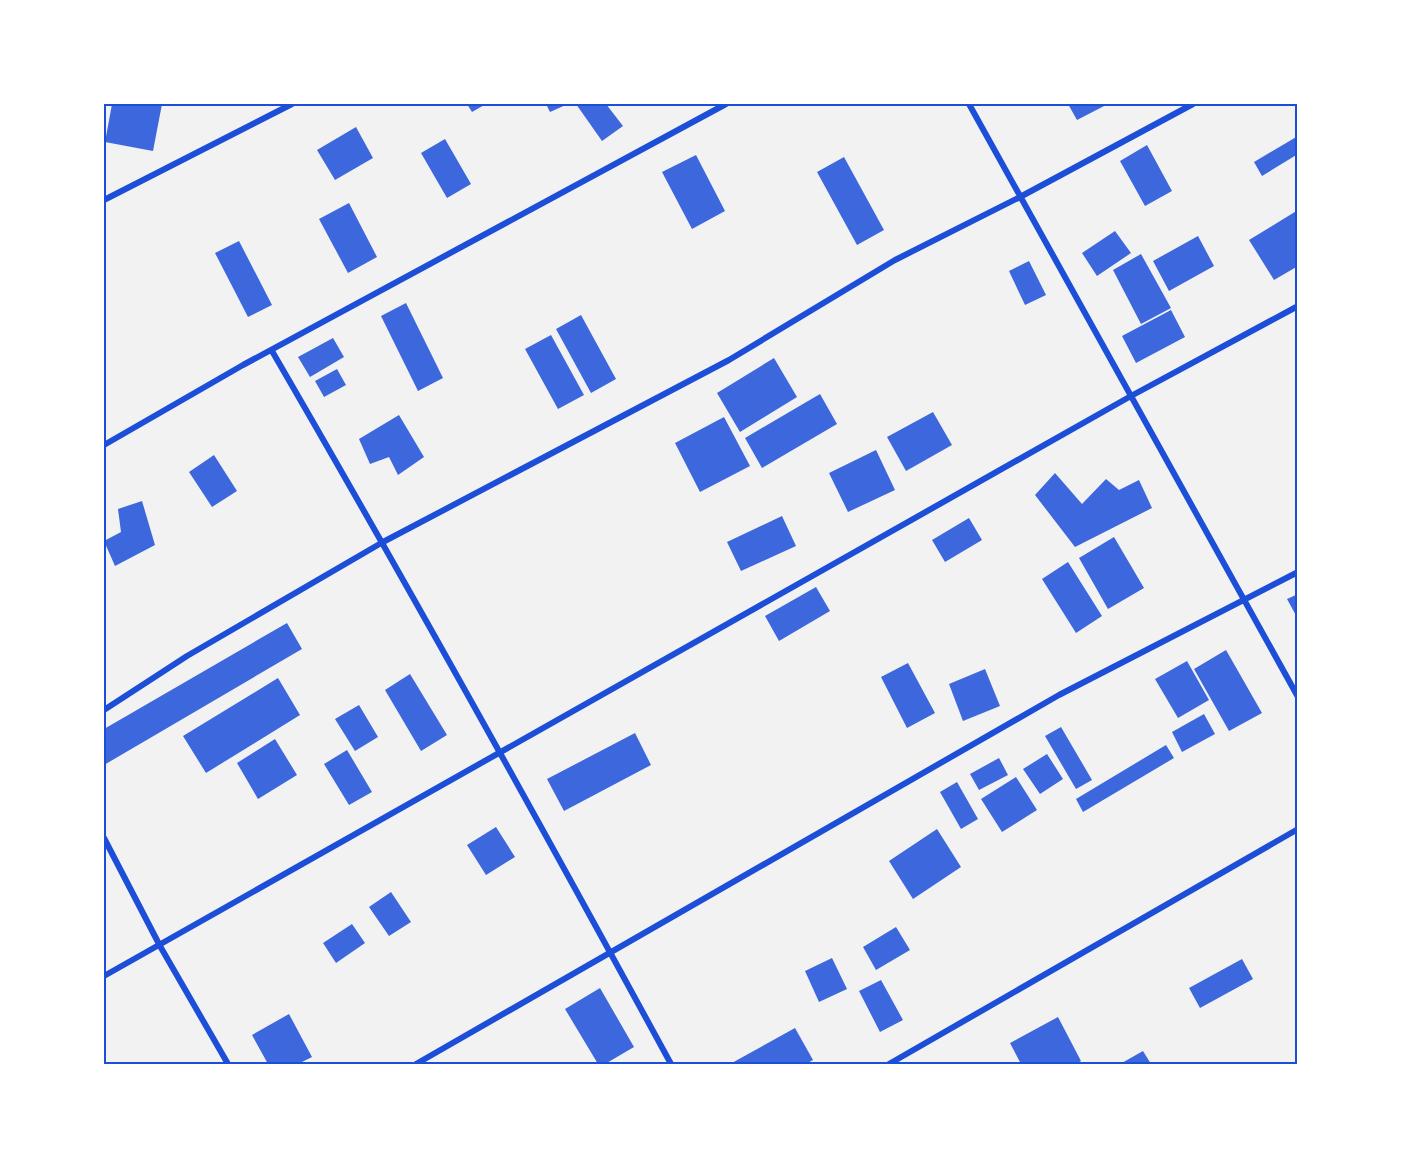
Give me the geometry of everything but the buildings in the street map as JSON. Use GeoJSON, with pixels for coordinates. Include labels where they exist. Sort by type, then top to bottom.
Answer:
{"type":"FeatureCollection","features":[{"type":"Feature","properties":{"kind":"street"},"geometry":{"type":"LineString","coordinates":[[104,200],[292,104]]}},
{"type":"Feature","properties":{"kind":"street"},"geometry":{"type":"LineString","coordinates":[[104,446],[243,365],[726,104]]}},
{"type":"Feature","properties":{"kind":"street"},"geometry":{"type":"LineString","coordinates":[[969,104],[1298,697]]}},
{"type":"Feature","properties":{"kind":"street"},"geometry":{"type":"LineString","coordinates":[[104,710],[187,656],[383,542],[729,360],[895,260],[1020,197],[1193,104]]}},
{"type":"Feature","properties":{"kind":"street"},"geometry":{"type":"LineString","coordinates":[[104,976],[1131,396],[1298,306]]}},
{"type":"Feature","properties":{"kind":"street"},"geometry":{"type":"LineString","coordinates":[[272,351],[383,542],[498,755],[671,1065]]}},
{"type":"Feature","properties":{"kind":"street"},"geometry":{"type":"LineString","coordinates":[[416,1065],[1059,695],[1298,572]]}},
{"type":"Feature","properties":{"kind":"street"},"geometry":{"type":"LineString","coordinates":[[889,1065],[1298,829]]}},
{"type":"Feature","properties":{"kind":"street"},"geometry":{"type":"LineString","coordinates":[[104,838],[159,946],[228,1065]]}}]}
